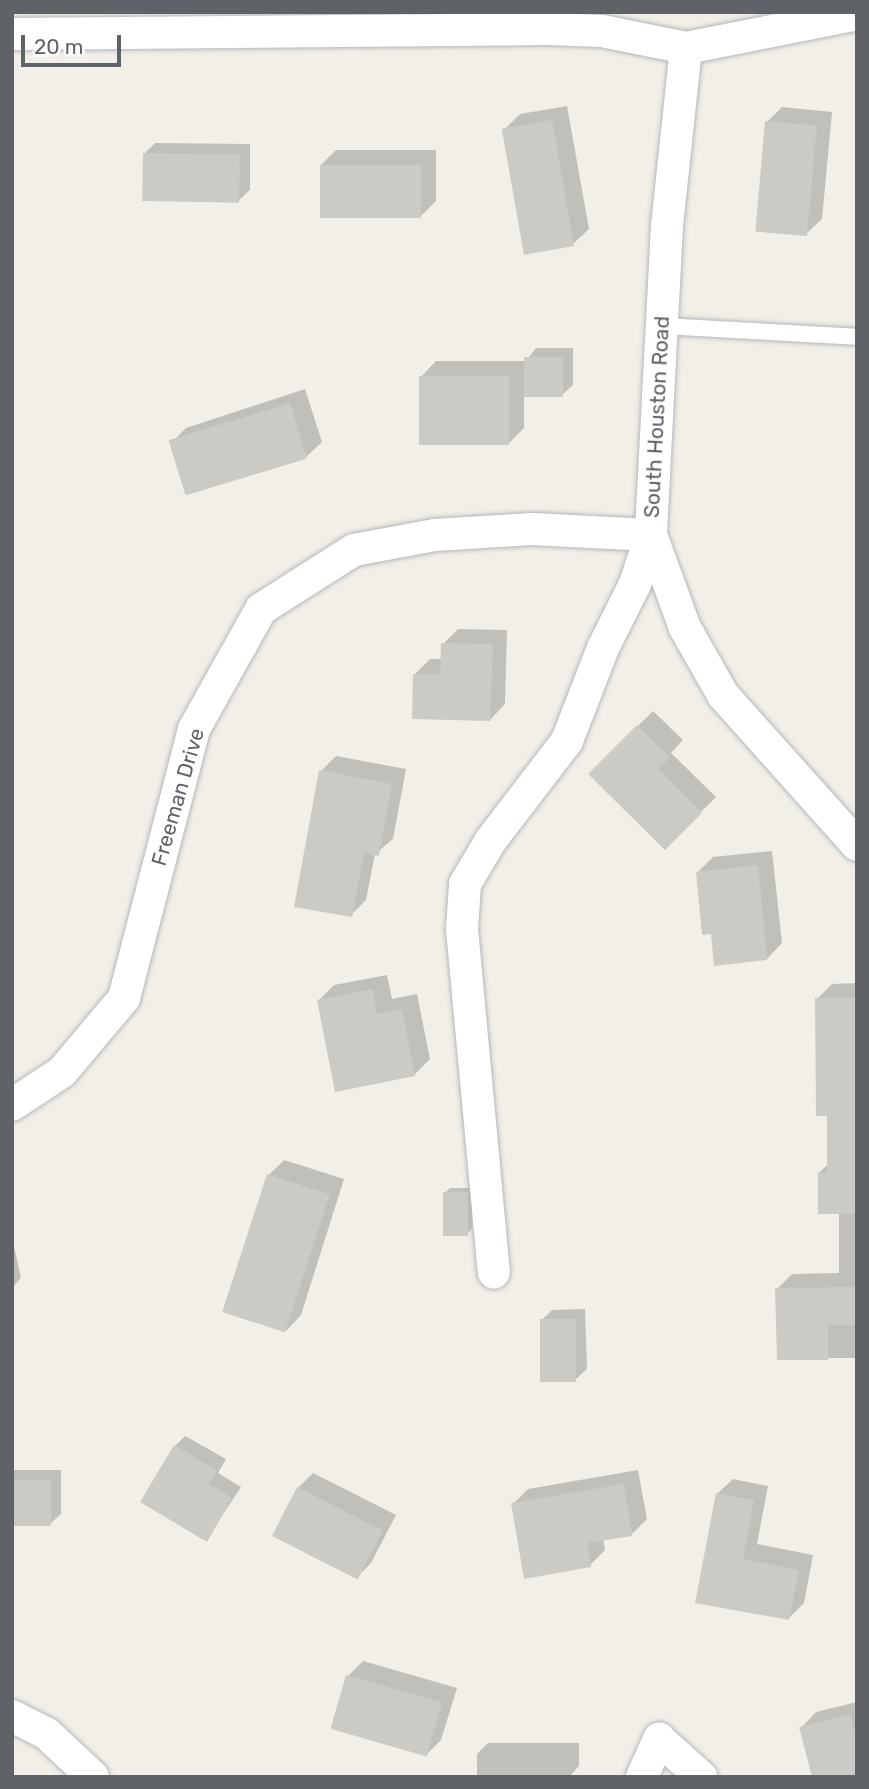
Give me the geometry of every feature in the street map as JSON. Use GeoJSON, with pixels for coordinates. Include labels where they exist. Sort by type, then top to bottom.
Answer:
{"type":"FeatureCollection","features":[{"type":"Feature","properties":{"kind":"street"},"geometry":{"type":"LineString","coordinates":[[621,12],[686,48]]}},
{"type":"Feature","properties":{"kind":"street"},"geometry":{"type":"LineString","coordinates":[[12,34],[105,22],[548,29],[602,31],[686,48],[816,19],[857,14]]}},
{"type":"Feature","properties":{"kind":"street","name":"South Houston Road"},"geometry":{"type":"LineString","coordinates":[[686,48],[662,326],[651,535],[685,628],[723,695],[857,845]]}},
{"type":"Feature","properties":{"kind":"street","name":"Freeman Drive"},"geometry":{"type":"LineString","coordinates":[[12,1105],[62,1072],[124,998],[194,729],[261,609],[354,550],[435,535],[532,529],[651,535]]}},
{"type":"Feature","properties":{"kind":"street"},"geometry":{"type":"LineString","coordinates":[[494,1273],[462,929],[465,884],[491,840],[567,741],[603,648],[635,584],[651,535]]}},
{"type":"Feature","properties":{"kind":"street"},"geometry":{"type":"LineString","coordinates":[[12,1716],[46,1733],[93,1777]]}},
{"type":"Feature","properties":{"kind":"street"},"geometry":{"type":"LineString","coordinates":[[642,1777],[659,1739],[701,1777]]}},
{"type":"Feature","properties":{"kind":"lane"},"geometry":{"type":"LineString","coordinates":[[662,326],[857,337]]}},
{"type":"Feature","properties":{"kind":"building"},"geometry":{"type":"Polygon","coordinates":[[[552,120],[574,246],[524,255],[502,129],[552,120]]]}},
{"type":"Feature","properties":{"kind":"building"},"geometry":{"type":"Polygon","coordinates":[[[765,121],[817,126],[807,236],[755,232],[765,121]]]}},
{"type":"Feature","properties":{"kind":"building"},"geometry":{"type":"Polygon","coordinates":[[[143,153],[240,155],[239,203],[142,201],[143,153]]]}},
{"type":"Feature","properties":{"kind":"building"},"geometry":{"type":"Polygon","coordinates":[[[320,165],[421,165],[421,218],[320,218],[320,165]]]}},
{"type":"Feature","properties":{"kind":"building"},"geometry":{"type":"Polygon","coordinates":[[[524,357],[563,357],[563,397],[524,397],[524,357]]]}},
{"type":"Feature","properties":{"kind":"building"},"geometry":{"type":"Polygon","coordinates":[[[419,376],[509,376],[509,445],[419,445],[419,376]]]}},
{"type":"Feature","properties":{"kind":"building"},"geometry":{"type":"Polygon","coordinates":[[[290,403],[307,458],[186,496],[169,440],[290,403]]]}},
{"type":"Feature","properties":{"kind":"building"},"geometry":{"type":"Polygon","coordinates":[[[441,643],[493,644],[490,721],[412,719],[413,674],[440,674],[441,643]]]}},
{"type":"Feature","properties":{"kind":"building"},"geometry":{"type":"Polygon","coordinates":[[[637,725],[670,757],[658,769],[702,813],[665,850],[588,774],[637,725]]]}},
{"type":"Feature","properties":{"kind":"building"},"geometry":{"type":"Polygon","coordinates":[[[319,770],[392,784],[379,856],[364,853],[352,917],[294,907],[319,770]]]}},
{"type":"Feature","properties":{"kind":"building"},"geometry":{"type":"Polygon","coordinates":[[[758,865],[767,960],[714,966],[711,934],[702,935],[696,872],[758,865]]]}},
{"type":"Feature","properties":{"kind":"building"},"geometry":{"type":"Polygon","coordinates":[[[373,989],[377,1014],[402,1009],[415,1076],[335,1092],[317,1000],[373,989]]]}},
{"type":"Feature","properties":{"kind":"building"},"geometry":{"type":"Polygon","coordinates":[[[857,997],[857,1214],[818,1214],[818,1173],[827,1173],[827,1116],[816,1116],[815,998],[857,997]]]}},
{"type":"Feature","properties":{"kind":"building"},"geometry":{"type":"Polygon","coordinates":[[[267,1174],[330,1194],[285,1332],[222,1312],[267,1174]]]}},
{"type":"Feature","properties":{"kind":"building"},"geometry":{"type":"Polygon","coordinates":[[[443,1192],[468,1192],[468,1236],[443,1236],[443,1192]]]}},
{"type":"Feature","properties":{"kind":"building"},"geometry":{"type":"Polygon","coordinates":[[[857,1287],[857,1325],[828,1325],[828,1360],[777,1360],[775,1288],[857,1287]]]}},
{"type":"Feature","properties":{"kind":"building"},"geometry":{"type":"Polygon","coordinates":[[[540,1319],[576,1319],[576,1382],[540,1382],[540,1319]]]}},
{"type":"Feature","properties":{"kind":"building"},"geometry":{"type":"Polygon","coordinates":[[[174,1445],[217,1470],[209,1484],[232,1498],[207,1542],[140,1502],[174,1445]]]}},
{"type":"Feature","properties":{"kind":"building"},"geometry":{"type":"Polygon","coordinates":[[[12,1480],[51,1480],[51,1526],[12,1526],[12,1480]]]}},
{"type":"Feature","properties":{"kind":"building"},"geometry":{"type":"Polygon","coordinates":[[[624,1484],[632,1536],[587,1543],[591,1567],[524,1579],[511,1503],[624,1484]]]}},
{"type":"Feature","properties":{"kind":"building"},"geometry":{"type":"Polygon","coordinates":[[[297,1487],[383,1531],[358,1580],[272,1536],[297,1487]]]}},
{"type":"Feature","properties":{"kind":"building"},"geometry":{"type":"Polygon","coordinates":[[[716,1493],[754,1500],[743,1559],[799,1570],[789,1620],[695,1603],[716,1493]]]}},
{"type":"Feature","properties":{"kind":"building"},"geometry":{"type":"Polygon","coordinates":[[[346,1675],[442,1703],[427,1756],[331,1729],[346,1675]]]}},
{"type":"Feature","properties":{"kind":"building"},"geometry":{"type":"Polygon","coordinates":[[[850,1714],[857,1738],[857,1777],[812,1777],[799,1727],[850,1714]]]}}]}
